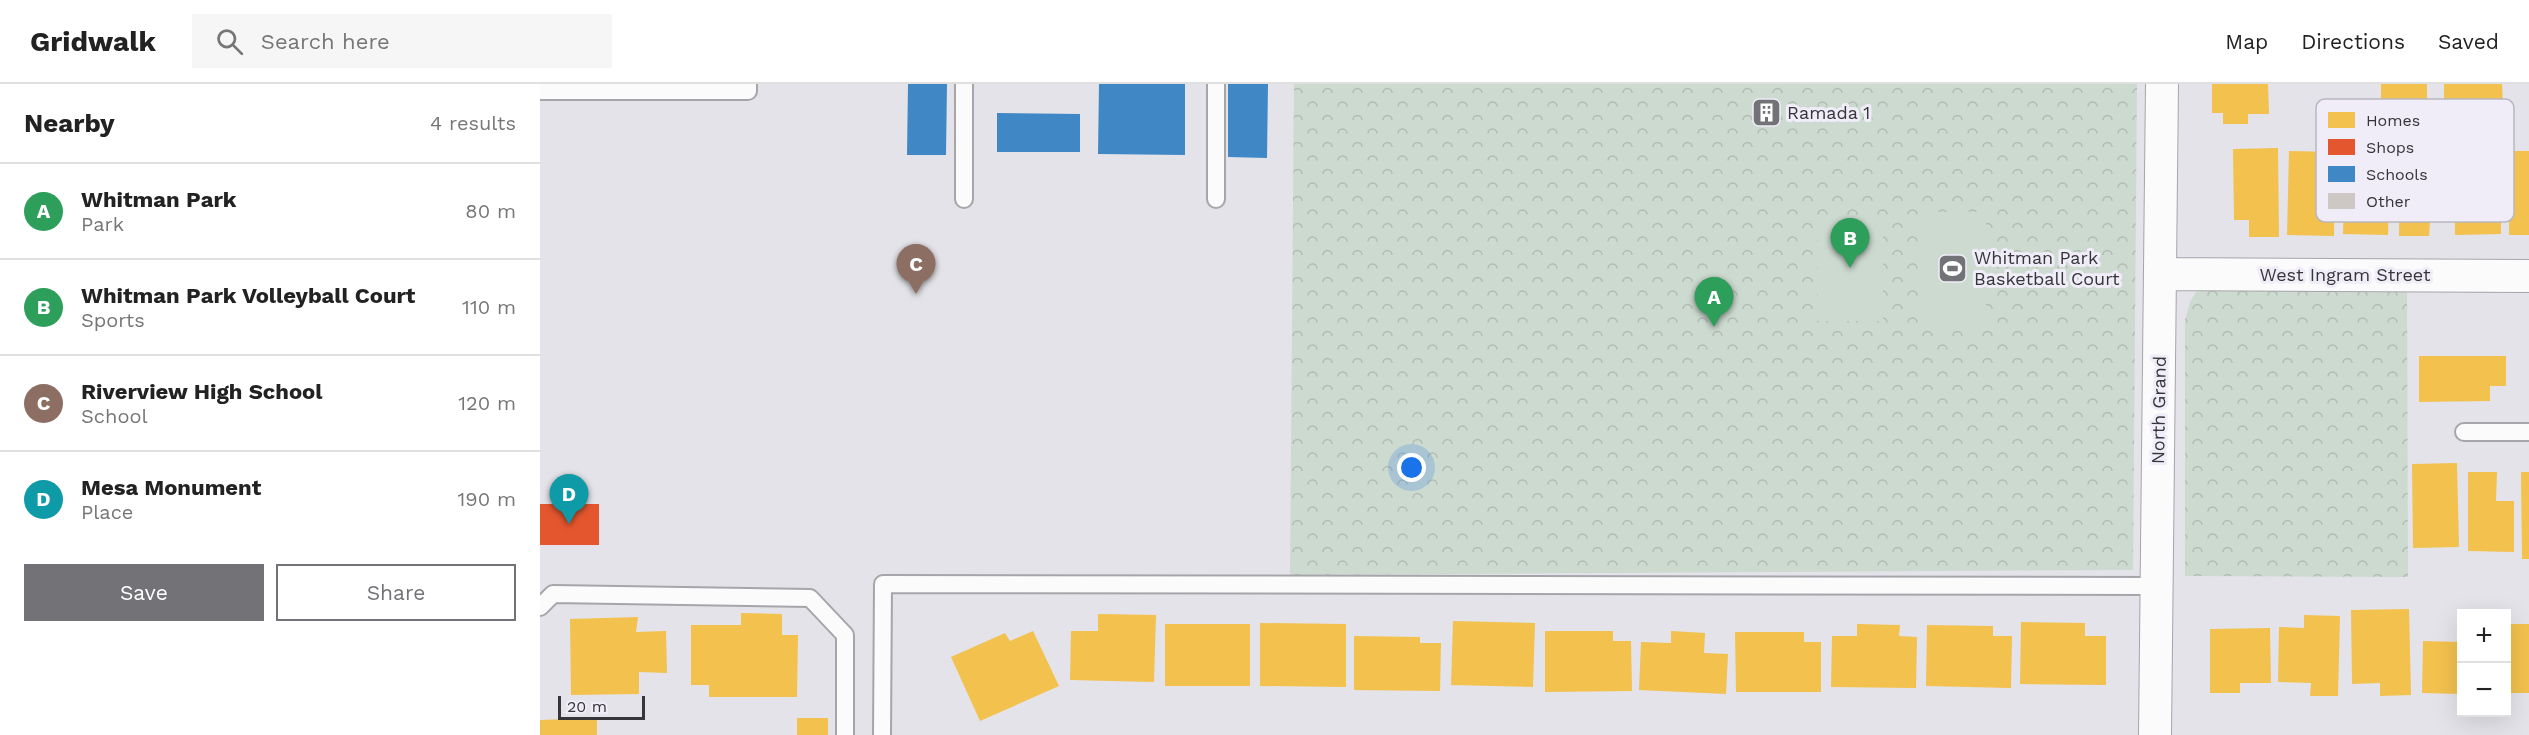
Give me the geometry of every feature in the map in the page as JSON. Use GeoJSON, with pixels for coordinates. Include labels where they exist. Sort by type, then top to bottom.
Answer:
{"type":"FeatureCollection","features":[{"type":"Feature","properties":{"kind":"street","name":"North Grand"},"geometry":{"type":"LineString","coordinates":[[2156,735],[2162,84]]}},
{"type":"Feature","properties":{"kind":"street","name":"West Ingram Street"},"geometry":{"type":"LineString","coordinates":[[2160,274],[2529,276]]}},
{"type":"Feature","properties":{"kind":"lane"},"geometry":{"type":"LineString","coordinates":[[540,91],[748,92],[748,84]]}},
{"type":"Feature","properties":{"kind":"lane"},"geometry":{"type":"LineString","coordinates":[[964,84],[964,199]]}},
{"type":"Feature","properties":{"kind":"lane"},"geometry":{"type":"LineString","coordinates":[[1216,84],[1216,199]]}},
{"type":"Feature","properties":{"kind":"lane"},"geometry":{"type":"LineString","coordinates":[[2464,432],[2529,432]]}},
{"type":"Feature","properties":{"kind":"lane"},"geometry":{"type":"LineString","coordinates":[[882,735],[883,584],[2158,586]]}},
{"type":"Feature","properties":{"kind":"lane"},"geometry":{"type":"LineString","coordinates":[[540,607],[553,594],[810,598],[845,635],[845,735]]}},
{"type":"Feature","properties":{"kind":"green space"},"geometry":{"type":"Polygon","coordinates":[[[1294,84],[2137,84],[2133,570],[1290,575],[1294,84]]]}},
{"type":"Feature","properties":{"kind":"green space","name":"Whitman Park Basketball Court"},"geometry":{"type":"Polygon","coordinates":[[[1919,212],[1986,212],[1986,324],[1919,324],[1919,212]]]}},
{"type":"Feature","properties":{"kind":"green space"},"geometry":{"type":"Polygon","coordinates":[[[1818,215],[1883,215],[1883,321],[1818,321],[1818,215]]]}},
{"type":"Feature","properties":{"kind":"green space"},"geometry":{"type":"Polygon","coordinates":[[[2208,289],[2407,289],[2408,577],[2185,576],[2185,320],[2190,302],[2196,292],[2208,289]]]}},
{"type":"Feature","properties":{"kind":"building: Homes"},"geometry":{"type":"Polygon","coordinates":[[[2212,84],[2268,84],[2269,114],[2248,114],[2248,124],[2223,124],[2223,113],[2212,113],[2212,84]]]}},
{"type":"Feature","properties":{"kind":"building: Homes"},"geometry":{"type":"Polygon","coordinates":[[[2381,84],[2427,84],[2427,99],[2381,99],[2381,84]]]}},
{"type":"Feature","properties":{"kind":"building: Homes"},"geometry":{"type":"Polygon","coordinates":[[[2444,84],[2502,84],[2503,99],[2444,99],[2444,84]]]}},
{"type":"Feature","properties":{"kind":"building: Homes"},"geometry":{"type":"Polygon","coordinates":[[[2278,148],[2279,237],[2249,237],[2249,220],[2234,220],[2233,149],[2278,148]]]}},
{"type":"Feature","properties":{"kind":"building: Homes"},"geometry":{"type":"Polygon","coordinates":[[[2289,151],[2316,152],[2316,222],[2334,222],[2334,236],[2287,235],[2289,151]]]}},
{"type":"Feature","properties":{"kind":"building: Homes"},"geometry":{"type":"Polygon","coordinates":[[[2514,151],[2529,151],[2529,235],[2509,235],[2509,222],[2514,222],[2514,151]]]}},
{"type":"Feature","properties":{"kind":"building: Homes"},"geometry":{"type":"Polygon","coordinates":[[[2343,222],[2388,222],[2388,235],[2343,234],[2343,222]]]}},
{"type":"Feature","properties":{"kind":"building: Homes"},"geometry":{"type":"Polygon","coordinates":[[[2399,222],[2430,222],[2429,236],[2399,236],[2399,222]]]}},
{"type":"Feature","properties":{"kind":"building: Homes"},"geometry":{"type":"Polygon","coordinates":[[[2455,222],[2501,222],[2501,234],[2455,235],[2455,222]]]}},
{"type":"Feature","properties":{"kind":"building: Homes"},"geometry":{"type":"Polygon","coordinates":[[[2419,356],[2506,356],[2506,386],[2490,386],[2490,401],[2419,402],[2419,356]]]}},
{"type":"Feature","properties":{"kind":"building: Homes"},"geometry":{"type":"Polygon","coordinates":[[[2457,463],[2459,547],[2413,548],[2412,464],[2457,463]]]}},
{"type":"Feature","properties":{"kind":"building: Homes"},"geometry":{"type":"Polygon","coordinates":[[[2468,472],[2497,472],[2496,501],[2514,501],[2514,552],[2468,551],[2468,472]]]}},
{"type":"Feature","properties":{"kind":"building: Homes"},"geometry":{"type":"Polygon","coordinates":[[[2521,472],[2529,472],[2529,559],[2522,559],[2521,472]]]}},
{"type":"Feature","properties":{"kind":"building: Homes"},"geometry":{"type":"Polygon","coordinates":[[[2409,609],[2411,695],[2380,696],[2380,683],[2352,684],[2351,610],[2409,609]]]}},
{"type":"Feature","properties":{"kind":"building: Homes"},"geometry":{"type":"Polygon","coordinates":[[[741,613],[782,614],[782,635],[798,635],[797,697],[709,697],[709,685],[691,685],[691,625],[741,625],[741,613]]]}},
{"type":"Feature","properties":{"kind":"building: Homes"},"geometry":{"type":"Polygon","coordinates":[[[1098,614],[1156,615],[1154,682],[1070,680],[1071,631],[1098,631],[1098,614]]]}},
{"type":"Feature","properties":{"kind":"building: Homes"},"geometry":{"type":"Polygon","coordinates":[[[2304,615],[2340,616],[2338,696],[2310,696],[2311,683],[2278,682],[2279,627],[2304,628],[2304,615]]]}},
{"type":"Feature","properties":{"kind":"building: Homes"},"geometry":{"type":"Polygon","coordinates":[[[638,617],[636,632],[666,631],[667,673],[639,672],[639,694],[571,695],[570,619],[638,617]]]}},
{"type":"Feature","properties":{"kind":"building: Homes"},"geometry":{"type":"Polygon","coordinates":[[[1453,621],[1535,623],[1533,687],[1451,685],[1453,621]]]}},
{"type":"Feature","properties":{"kind":"building: Homes"},"geometry":{"type":"Polygon","coordinates":[[[2021,622],[2085,623],[2085,636],[2106,636],[2106,685],[2020,684],[2021,622]]]}},
{"type":"Feature","properties":{"kind":"building: Homes"},"geometry":{"type":"Polygon","coordinates":[[[1260,623],[1346,624],[1346,687],[1260,686],[1260,623]]]}},
{"type":"Feature","properties":{"kind":"building: Homes"},"geometry":{"type":"Polygon","coordinates":[[[1165,624],[1250,624],[1250,686],[1165,686],[1165,624]]]}},
{"type":"Feature","properties":{"kind":"building: Homes"},"geometry":{"type":"Polygon","coordinates":[[[1857,624],[1900,625],[1899,636],[1917,637],[1916,688],[1831,687],[1832,636],[1857,636],[1857,624]]]}},
{"type":"Feature","properties":{"kind":"building: Homes"},"geometry":{"type":"Polygon","coordinates":[[[2511,624],[2529,624],[2529,693],[2511,693],[2511,624]]]}},
{"type":"Feature","properties":{"kind":"building: Homes"},"geometry":{"type":"Polygon","coordinates":[[[1927,625],[1993,626],[1993,636],[2012,636],[2011,688],[1926,686],[1927,625]]]}},
{"type":"Feature","properties":{"kind":"building: Homes"},"geometry":{"type":"Polygon","coordinates":[[[2270,628],[2271,683],[2240,683],[2240,693],[2210,693],[2210,629],[2270,628]]]}},
{"type":"Feature","properties":{"kind":"building: Homes"},"geometry":{"type":"Polygon","coordinates":[[[1033,631],[1059,686],[980,721],[951,657],[1005,633],[1010,641],[1033,631]]]}},
{"type":"Feature","properties":{"kind":"building: Homes"},"geometry":{"type":"Polygon","coordinates":[[[1545,631],[1613,631],[1613,641],[1631,641],[1632,691],[1545,692],[1545,631]]]}},
{"type":"Feature","properties":{"kind":"building: Homes"},"geometry":{"type":"Polygon","coordinates":[[[1671,631],[1705,633],[1704,653],[1728,654],[1726,694],[1639,690],[1641,642],[1671,643],[1671,631]]]}},
{"type":"Feature","properties":{"kind":"building: Homes"},"geometry":{"type":"Polygon","coordinates":[[[1735,632],[1804,632],[1804,642],[1821,642],[1821,692],[1736,692],[1735,632]]]}},
{"type":"Feature","properties":{"kind":"building: Homes"},"geometry":{"type":"Polygon","coordinates":[[[1354,636],[1420,637],[1420,643],[1441,643],[1440,691],[1354,690],[1354,636]]]}},
{"type":"Feature","properties":{"kind":"building: Homes"},"geometry":{"type":"Polygon","coordinates":[[[2423,641],[2457,642],[2457,694],[2422,693],[2423,641]]]}},
{"type":"Feature","properties":{"kind":"building: Homes"},"geometry":{"type":"Polygon","coordinates":[[[597,718],[597,735],[540,735],[540,720],[597,718]]]}},
{"type":"Feature","properties":{"kind":"building: Homes"},"geometry":{"type":"Polygon","coordinates":[[[797,718],[828,718],[828,735],[797,735],[797,718]]]}},
{"type":"Feature","properties":{"kind":"building: Shops"},"geometry":{"type":"Polygon","coordinates":[[[540,504],[599,504],[599,545],[540,545],[540,504]]]}},
{"type":"Feature","properties":{"kind":"building: Schools"},"geometry":{"type":"Polygon","coordinates":[[[908,84],[947,84],[946,155],[907,155],[908,84]]]}},
{"type":"Feature","properties":{"kind":"building: Schools"},"geometry":{"type":"Polygon","coordinates":[[[1099,84],[1185,84],[1185,155],[1098,154],[1099,84]]]}},
{"type":"Feature","properties":{"kind":"building: Schools"},"geometry":{"type":"Polygon","coordinates":[[[1228,84],[1268,84],[1267,158],[1228,157],[1228,84]]]}},
{"type":"Feature","properties":{"kind":"building: Schools"},"geometry":{"type":"Polygon","coordinates":[[[997,113],[1080,114],[1080,152],[997,152],[997,113]]]}},
{"type":"Feature","properties":{"kind":"building: Other","name":"Ramada 1"},"geometry":{"type":"Polygon","coordinates":[[[1756,104],[1776,104],[1775,124],[1756,123],[1756,104]]]}},
{"type":"Feature","properties":{"kind":"place","name":"Ramada 1"},"geometry":{"type":"Point","coordinates":[1766,113]}},
{"type":"Feature","properties":{"kind":"place","name":"Whitman Park Volleyball Court"},"geometry":{"type":"Point","coordinates":[1850,268]}},
{"type":"Feature","properties":{"kind":"place","name":"Whitman Park Basketball Court"},"geometry":{"type":"Point","coordinates":[1953,268]}},
{"type":"Feature","properties":{"kind":"place","name":"Riverview High School"},"geometry":{"type":"Point","coordinates":[916,294]}},
{"type":"Feature","properties":{"kind":"place","name":"Whitman Park"},"geometry":{"type":"Point","coordinates":[1714,327]}},
{"type":"Feature","properties":{"kind":"place","name":"Mesa Monument"},"geometry":{"type":"Point","coordinates":[569,524]}}]}
